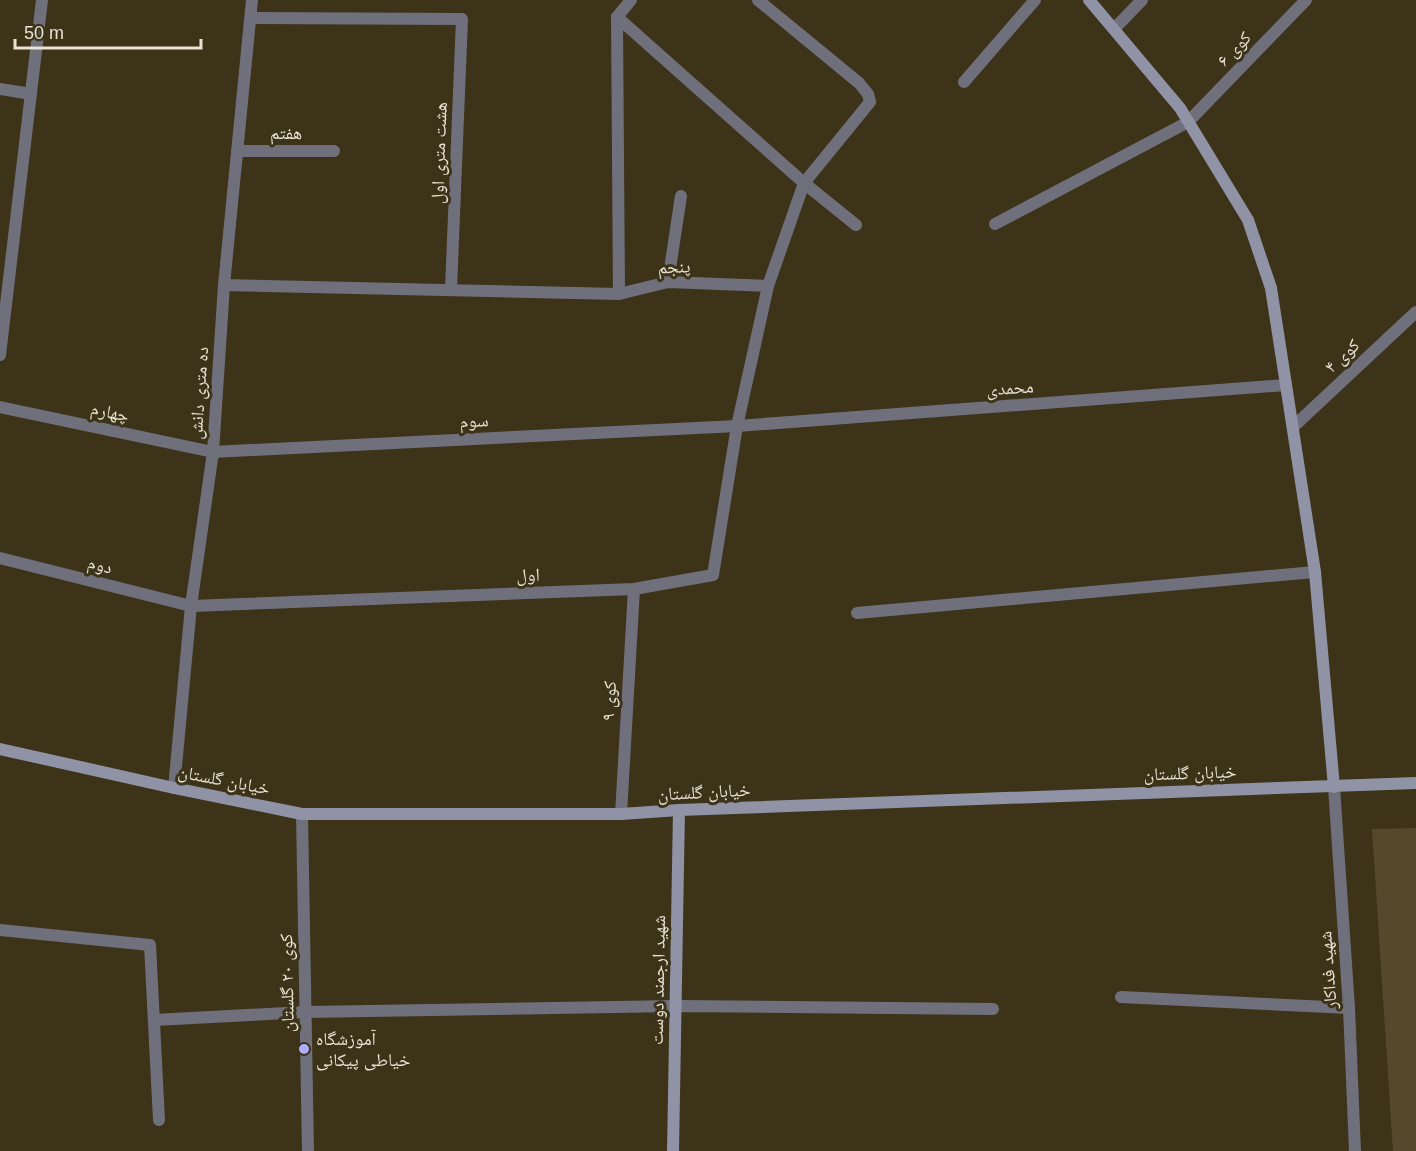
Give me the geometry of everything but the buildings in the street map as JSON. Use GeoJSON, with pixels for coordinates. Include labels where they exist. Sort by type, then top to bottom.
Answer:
{"type":"FeatureCollection","features":[{"type":"Feature","properties":{"kind":"main road"},"geometry":{"type":"LineString","coordinates":[[1089,0],[1180,108],[1248,220],[1271,288],[1315,572],[1334,787]]}},
{"type":"Feature","properties":{"kind":"main road","name":"خیابان گلستان"},"geometry":{"type":"LineString","coordinates":[[0,749],[302,814],[621,814],[1416,783]]}},
{"type":"Feature","properties":{"kind":"main road","name":"شهید ارجمند دوست"},"geometry":{"type":"LineString","coordinates":[[673,1151],[679,810]]}},
{"type":"Feature","properties":{"kind":"street"},"geometry":{"type":"LineString","coordinates":[[0,355],[42,0]]}},
{"type":"Feature","properties":{"kind":"street","name":"ده متری دانش"},"geometry":{"type":"LineString","coordinates":[[174,788],[191,606],[213,452],[224,285],[252,0]]}},
{"type":"Feature","properties":{"kind":"street"},"geometry":{"type":"LineString","coordinates":[[619,294],[617,17],[631,0]]}},
{"type":"Feature","properties":{"kind":"street"},"geometry":{"type":"LineString","coordinates":[[737,426],[768,286],[804,183],[870,102],[868,94],[859,83],[758,0]]}},
{"type":"Feature","properties":{"kind":"street"},"geometry":{"type":"LineString","coordinates":[[964,82],[1035,0]]}},
{"type":"Feature","properties":{"kind":"street"},"geometry":{"type":"LineString","coordinates":[[1114,29],[1142,0]]}},
{"type":"Feature","properties":{"kind":"street","name":"کوی ۶"},"geometry":{"type":"LineString","coordinates":[[995,224],[1188,122],[1306,0]]}},
{"type":"Feature","properties":{"kind":"street"},"geometry":{"type":"LineString","coordinates":[[617,17],[804,183],[856,225]]}},
{"type":"Feature","properties":{"kind":"street","name":"هشت متری اول"},"geometry":{"type":"LineString","coordinates":[[251,18],[462,19],[451,289]]}},
{"type":"Feature","properties":{"kind":"street"},"geometry":{"type":"LineString","coordinates":[[0,89],[31,94]]}},
{"type":"Feature","properties":{"kind":"street","name":"هفتم"},"geometry":{"type":"LineString","coordinates":[[237,151],[334,151]]}},
{"type":"Feature","properties":{"kind":"street"},"geometry":{"type":"LineString","coordinates":[[668,282],[681,196]]}},
{"type":"Feature","properties":{"kind":"street","name":"پنجم"},"geometry":{"type":"LineString","coordinates":[[224,285],[619,294],[668,282],[768,286]]}},
{"type":"Feature","properties":{"kind":"street","name":"کوی ۴"},"geometry":{"type":"LineString","coordinates":[[1293,427],[1416,312]]}},
{"type":"Feature","properties":{"kind":"street","name":"محمدی"},"geometry":{"type":"LineString","coordinates":[[737,426],[1286,385]]}},
{"type":"Feature","properties":{"kind":"street","name":"چهارم"},"geometry":{"type":"LineString","coordinates":[[0,407],[213,452]]}},
{"type":"Feature","properties":{"kind":"street","name":"سوم"},"geometry":{"type":"LineString","coordinates":[[213,452],[737,426]]}},
{"type":"Feature","properties":{"kind":"street","name":"اول"},"geometry":{"type":"LineString","coordinates":[[191,606],[634,589],[713,575],[737,426]]}},
{"type":"Feature","properties":{"kind":"street","name":"دوم"},"geometry":{"type":"LineString","coordinates":[[0,558],[191,606]]}},
{"type":"Feature","properties":{"kind":"street"},"geometry":{"type":"LineString","coordinates":[[857,613],[1315,572]]}},
{"type":"Feature","properties":{"kind":"street","name":"کوی ۹"},"geometry":{"type":"LineString","coordinates":[[621,814],[634,589]]}},
{"type":"Feature","properties":{"kind":"street","name":"شهید فداکار"},"geometry":{"type":"LineString","coordinates":[[1334,787],[1356,1151]]}},
{"type":"Feature","properties":{"kind":"street","name":"کوی ۲۰ گلستان"},"geometry":{"type":"LineString","coordinates":[[302,814],[308,1151]]}},
{"type":"Feature","properties":{"kind":"street"},"geometry":{"type":"LineString","coordinates":[[0,930],[150,945],[159,1120]]}},
{"type":"Feature","properties":{"kind":"street"},"geometry":{"type":"LineString","coordinates":[[1120,997],[1349,1008]]}},
{"type":"Feature","properties":{"kind":"street"},"geometry":{"type":"LineString","coordinates":[[154,1020],[306,1012],[676,1006],[993,1009]]}},
{"type":"Feature","properties":{"kind":"shaded area"},"geometry":{"type":"Polygon","coordinates":[[[1416,828],[1416,1151],[1393,1151],[1372,829],[1416,828]]]}},
{"type":"Feature","properties":{"kind":"place","name":"آموزشگاه خیاطی پیکانی"},"geometry":{"type":"Point","coordinates":[304,1049]}}]}
